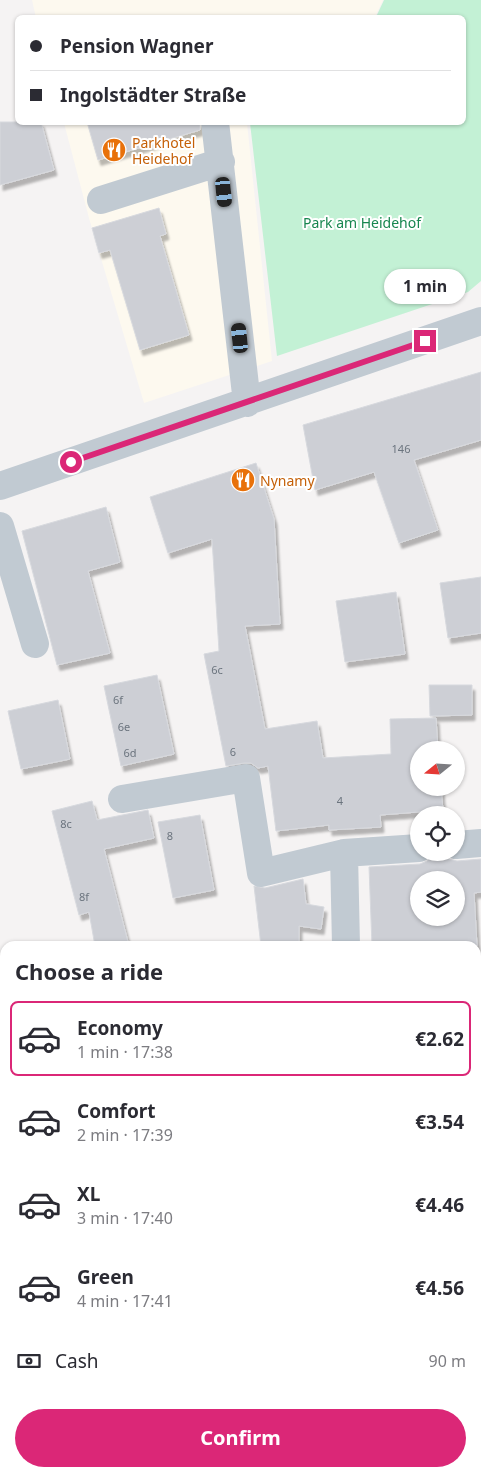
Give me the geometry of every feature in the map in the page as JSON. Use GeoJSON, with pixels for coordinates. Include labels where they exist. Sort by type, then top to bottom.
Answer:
{"type":"FeatureCollection","features":[{"type":"Feature","properties":{"kind":"street"},"geometry":{"type":"LineString","coordinates":[[215,125],[247,403]]}},
{"type":"Feature","properties":{"kind":"street"},"geometry":{"type":"LineString","coordinates":[[101,200],[221,162]]}},
{"type":"Feature","properties":{"kind":"street"},"geometry":{"type":"LineString","coordinates":[[0,486],[247,403],[481,321]]}},
{"type":"Feature","properties":{"kind":"street"},"geometry":{"type":"LineString","coordinates":[[0,526],[35,644]]}},
{"type":"Feature","properties":{"kind":"street"},"geometry":{"type":"LineString","coordinates":[[122,799],[246,778],[261,873],[344,853],[410,849]]}},
{"type":"Feature","properties":{"kind":"street"},"geometry":{"type":"LineString","coordinates":[[465,844],[481,843]]}},
{"type":"Feature","properties":{"kind":"street"},"geometry":{"type":"LineString","coordinates":[[344,853],[346,941]]}},
{"type":"Feature","properties":{"kind":"shaded area"},"geometry":{"type":"Polygon","coordinates":[[[32,0],[383,0],[376,15],[35,15],[32,0]]]}},
{"type":"Feature","properties":{"kind":"shaded area"},"geometry":{"type":"Polygon","coordinates":[[[65,125],[247,125],[272,361],[144,403],[89,218],[65,125]]]}},
{"type":"Feature","properties":{"kind":"green space","name":"Park am Heidehof"},"geometry":{"type":"Polygon","coordinates":[[[384,0],[481,0],[481,281],[468,292],[277,356],[250,125],[466,125],[466,15],[377,15],[384,0]]]}},
{"type":"Feature","properties":{"kind":"building"},"geometry":{"type":"Polygon","coordinates":[[[0,122],[15,122],[15,125],[42,125],[54,170],[0,185],[0,122]]]}},
{"type":"Feature","properties":{"kind":"building","name":"Parkhotel Heidehof"},"geometry":{"type":"Polygon","coordinates":[[[88,125],[200,125],[200,130],[98,160],[88,125]]]}},
{"type":"Feature","properties":{"kind":"building"},"geometry":{"type":"Polygon","coordinates":[[[159,208],[166,234],[160,236],[189,335],[140,350],[110,250],[99,253],[92,228],[159,208]]]}},
{"type":"Feature","properties":{"kind":"building"},"geometry":{"type":"Polygon","coordinates":[[[481,372],[481,440],[414,460],[438,530],[399,543],[374,472],[315,490],[303,425],[481,372]]]}},
{"type":"Feature","properties":{"kind":"building"},"geometry":{"type":"Polygon","coordinates":[[[256,463],[274,519],[280,624],[245,626],[265,729],[317,721],[323,758],[391,754],[390,719],[436,718],[437,741],[410,741],[410,796],[442,796],[443,806],[410,806],[410,813],[380,815],[381,827],[329,830],[329,825],[276,831],[268,766],[258,768],[251,763],[244,763],[226,766],[204,654],[219,651],[212,539],[168,553],[150,497],[256,463]]]}},
{"type":"Feature","properties":{"kind":"building"},"geometry":{"type":"Polygon","coordinates":[[[106,507],[120,562],[88,571],[110,653],[57,665],[22,531],[106,507]]]}},
{"type":"Feature","properties":{"kind":"building"},"geometry":{"type":"Polygon","coordinates":[[[481,577],[481,633],[448,638],[440,583],[481,577]]]}},
{"type":"Feature","properties":{"kind":"building"},"geometry":{"type":"Polygon","coordinates":[[[396,592],[405,654],[345,662],[336,601],[396,592]]]}},
{"type":"Feature","properties":{"kind":"building"},"geometry":{"type":"Polygon","coordinates":[[[157,675],[174,754],[121,766],[104,686],[157,675]]]}},
{"type":"Feature","properties":{"kind":"building"},"geometry":{"type":"Polygon","coordinates":[[[429,685],[472,685],[472,715],[430,716],[429,685]]]}},
{"type":"Feature","properties":{"kind":"building"},"geometry":{"type":"Polygon","coordinates":[[[58,700],[70,759],[21,769],[8,711],[58,700]]]}},
{"type":"Feature","properties":{"kind":"building"},"geometry":{"type":"Polygon","coordinates":[[[92,801],[97,820],[148,810],[154,838],[104,849],[128,941],[94,941],[89,912],[79,915],[52,811],[92,801]]]}},
{"type":"Feature","properties":{"kind":"building"},"geometry":{"type":"Polygon","coordinates":[[[200,815],[214,890],[173,898],[158,822],[200,815]]]}},
{"type":"Feature","properties":{"kind":"building"},"geometry":{"type":"Polygon","coordinates":[[[481,859],[481,892],[474,893],[477,941],[372,941],[369,867],[420,864],[427,861],[481,859]]]}},
{"type":"Feature","properties":{"kind":"building"},"geometry":{"type":"Polygon","coordinates":[[[303,879],[306,904],[324,907],[321,929],[299,926],[299,941],[260,941],[254,886],[265,888],[303,879]]]}},
{"type":"Feature","properties":{"kind":"place","name":"Parkhotel Heidehof"},"geometry":{"type":"Point","coordinates":[114,150]}},
{"type":"Feature","properties":{"kind":"place","name":"Nynamy"},"geometry":{"type":"Point","coordinates":[243,480]}},
{"type":"Feature","properties":{"kind":"route"},"geometry":{"type":"LineString","coordinates":[[71,462],[425,341]]}}]}
